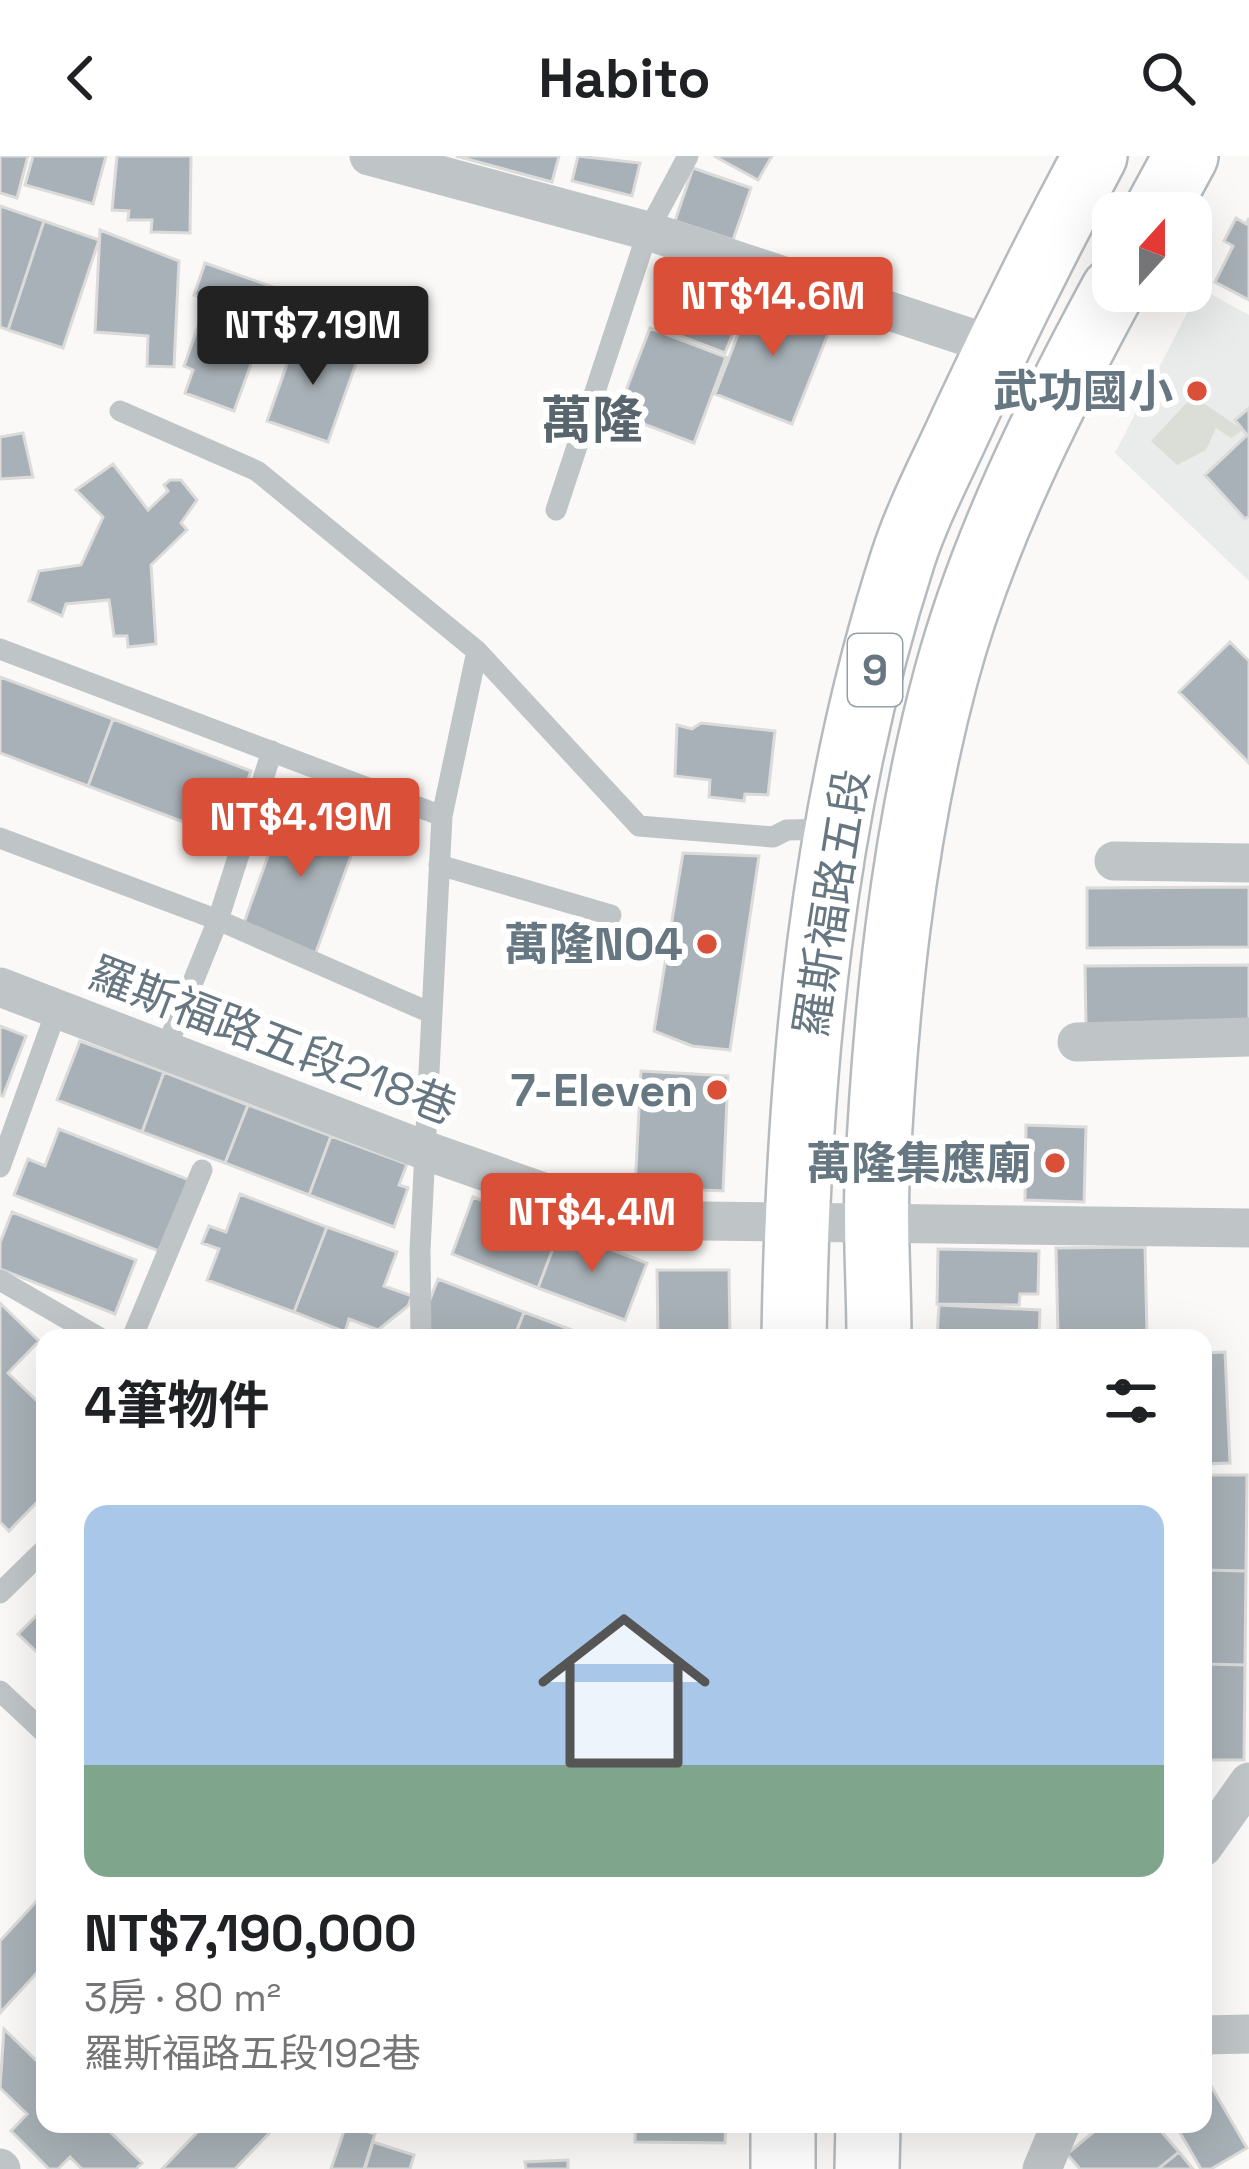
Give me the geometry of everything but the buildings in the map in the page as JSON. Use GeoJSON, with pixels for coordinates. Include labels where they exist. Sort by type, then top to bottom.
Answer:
{"type":"FeatureCollection","features":[{"type":"Feature","properties":{"kind":"main road","name":"羅斯福路五段"},"geometry":{"type":"LineString","coordinates":[[794,1329],[795,1224],[810,1020],[835,829],[903,559],[998,347],[1095,156]]}},
{"type":"Feature","properties":{"kind":"main road"},"geometry":{"type":"LineString","coordinates":[[1166,192],[1186,156]]}},
{"type":"Feature","properties":{"kind":"main road","name":"羅斯福路五段"},"geometry":{"type":"LineString","coordinates":[[879,1329],[877,1222],[906,862],[947,675],[991,543],[1102,312]]}},
{"type":"Feature","properties":{"kind":"main road"},"geometry":{"type":"LineString","coordinates":[[783,2133],[783,2169]]}},
{"type":"Feature","properties":{"kind":"main road"},"geometry":{"type":"LineString","coordinates":[[867,2169],[868,2133]]}},
{"type":"Feature","properties":{"kind":"street"},"geometry":{"type":"LineString","coordinates":[[369,156],[648,231],[998,347]]}},
{"type":"Feature","properties":{"kind":"street"},"geometry":{"type":"LineString","coordinates":[[1114,861],[1249,863]]}},
{"type":"Feature","properties":{"kind":"street","name":"羅斯福路五段218巷"},"geometry":{"type":"LineString","coordinates":[[0,987],[424,1150],[623,1220],[1249,1228]]}},
{"type":"Feature","properties":{"kind":"street"},"geometry":{"type":"LineString","coordinates":[[1077,1042],[1249,1037]]}},
{"type":"Feature","properties":{"kind":"street"},"geometry":{"type":"LineString","coordinates":[[1212,1819],[1249,1783]]}},
{"type":"Feature","properties":{"kind":"street"},"geometry":{"type":"LineString","coordinates":[[1212,2035],[1249,2035]]}},
{"type":"Feature","properties":{"kind":"street"},"geometry":{"type":"LineString","coordinates":[[1042,2169],[1057,2133]]}},
{"type":"Feature","properties":{"kind":"lane"},"geometry":{"type":"LineString","coordinates":[[556,510],[648,231],[688,156]]}},
{"type":"Feature","properties":{"kind":"lane"},"geometry":{"type":"LineString","coordinates":[[120,411],[256,471],[477,651],[639,826],[773,837],[787,830],[835,829]]}},
{"type":"Feature","properties":{"kind":"lane"},"geometry":{"type":"LineString","coordinates":[[0,649],[442,816]]}},
{"type":"Feature","properties":{"kind":"lane"},"geometry":{"type":"LineString","coordinates":[[421,1329],[424,1150],[442,816],[477,651]]}},
{"type":"Feature","properties":{"kind":"lane"},"geometry":{"type":"LineString","coordinates":[[165,1051],[218,920],[272,751]]}},
{"type":"Feature","properties":{"kind":"lane"},"geometry":{"type":"LineString","coordinates":[[0,838],[218,920],[431,1012]]}},
{"type":"Feature","properties":{"kind":"lane"},"geometry":{"type":"LineString","coordinates":[[439,865],[611,915]]}},
{"type":"Feature","properties":{"kind":"lane"},"geometry":{"type":"LineString","coordinates":[[0,1168],[57,1009]]}},
{"type":"Feature","properties":{"kind":"lane"},"geometry":{"type":"LineString","coordinates":[[136,1329],[202,1170]]}},
{"type":"Feature","properties":{"kind":"lane"},"geometry":{"type":"LineString","coordinates":[[0,1280],[84,1329]]}},
{"type":"Feature","properties":{"kind":"lane"},"geometry":{"type":"LineString","coordinates":[[0,1593],[36,1558]]}},
{"type":"Feature","properties":{"kind":"lane"},"geometry":{"type":"LineString","coordinates":[[0,1691],[36,1725]]}},
{"type":"Feature","properties":{"kind":"shaded area","name":"武功國小"},"geometry":{"type":"Polygon","coordinates":[[[1212,295],[1249,315],[1249,581],[1115,453],[1188,312],[1212,312],[1212,295]]]}},
{"type":"Feature","properties":{"kind":"shaded area"},"geometry":{"type":"Polygon","coordinates":[[[1193,396],[1243,430],[1231,438],[1216,428],[1206,450],[1177,465],[1151,441],[1193,396]]]}},
{"type":"Feature","properties":{"kind":"place","name":"武功國小"},"geometry":{"type":"Point","coordinates":[1197,391]}},
{"type":"Feature","properties":{"kind":"place","name":"萬隆NO4"},"geometry":{"type":"Point","coordinates":[707,944]}},
{"type":"Feature","properties":{"kind":"place","name":"7-Eleven"},"geometry":{"type":"Point","coordinates":[717,1090]}},
{"type":"Feature","properties":{"kind":"place","name":"萬隆集應廟"},"geometry":{"type":"Point","coordinates":[1055,1163]}},
{"type":"Feature","properties":{"kind":"district","name":"萬隆"},"geometry":{"type":"Point","coordinates":[592,420]}}]}
